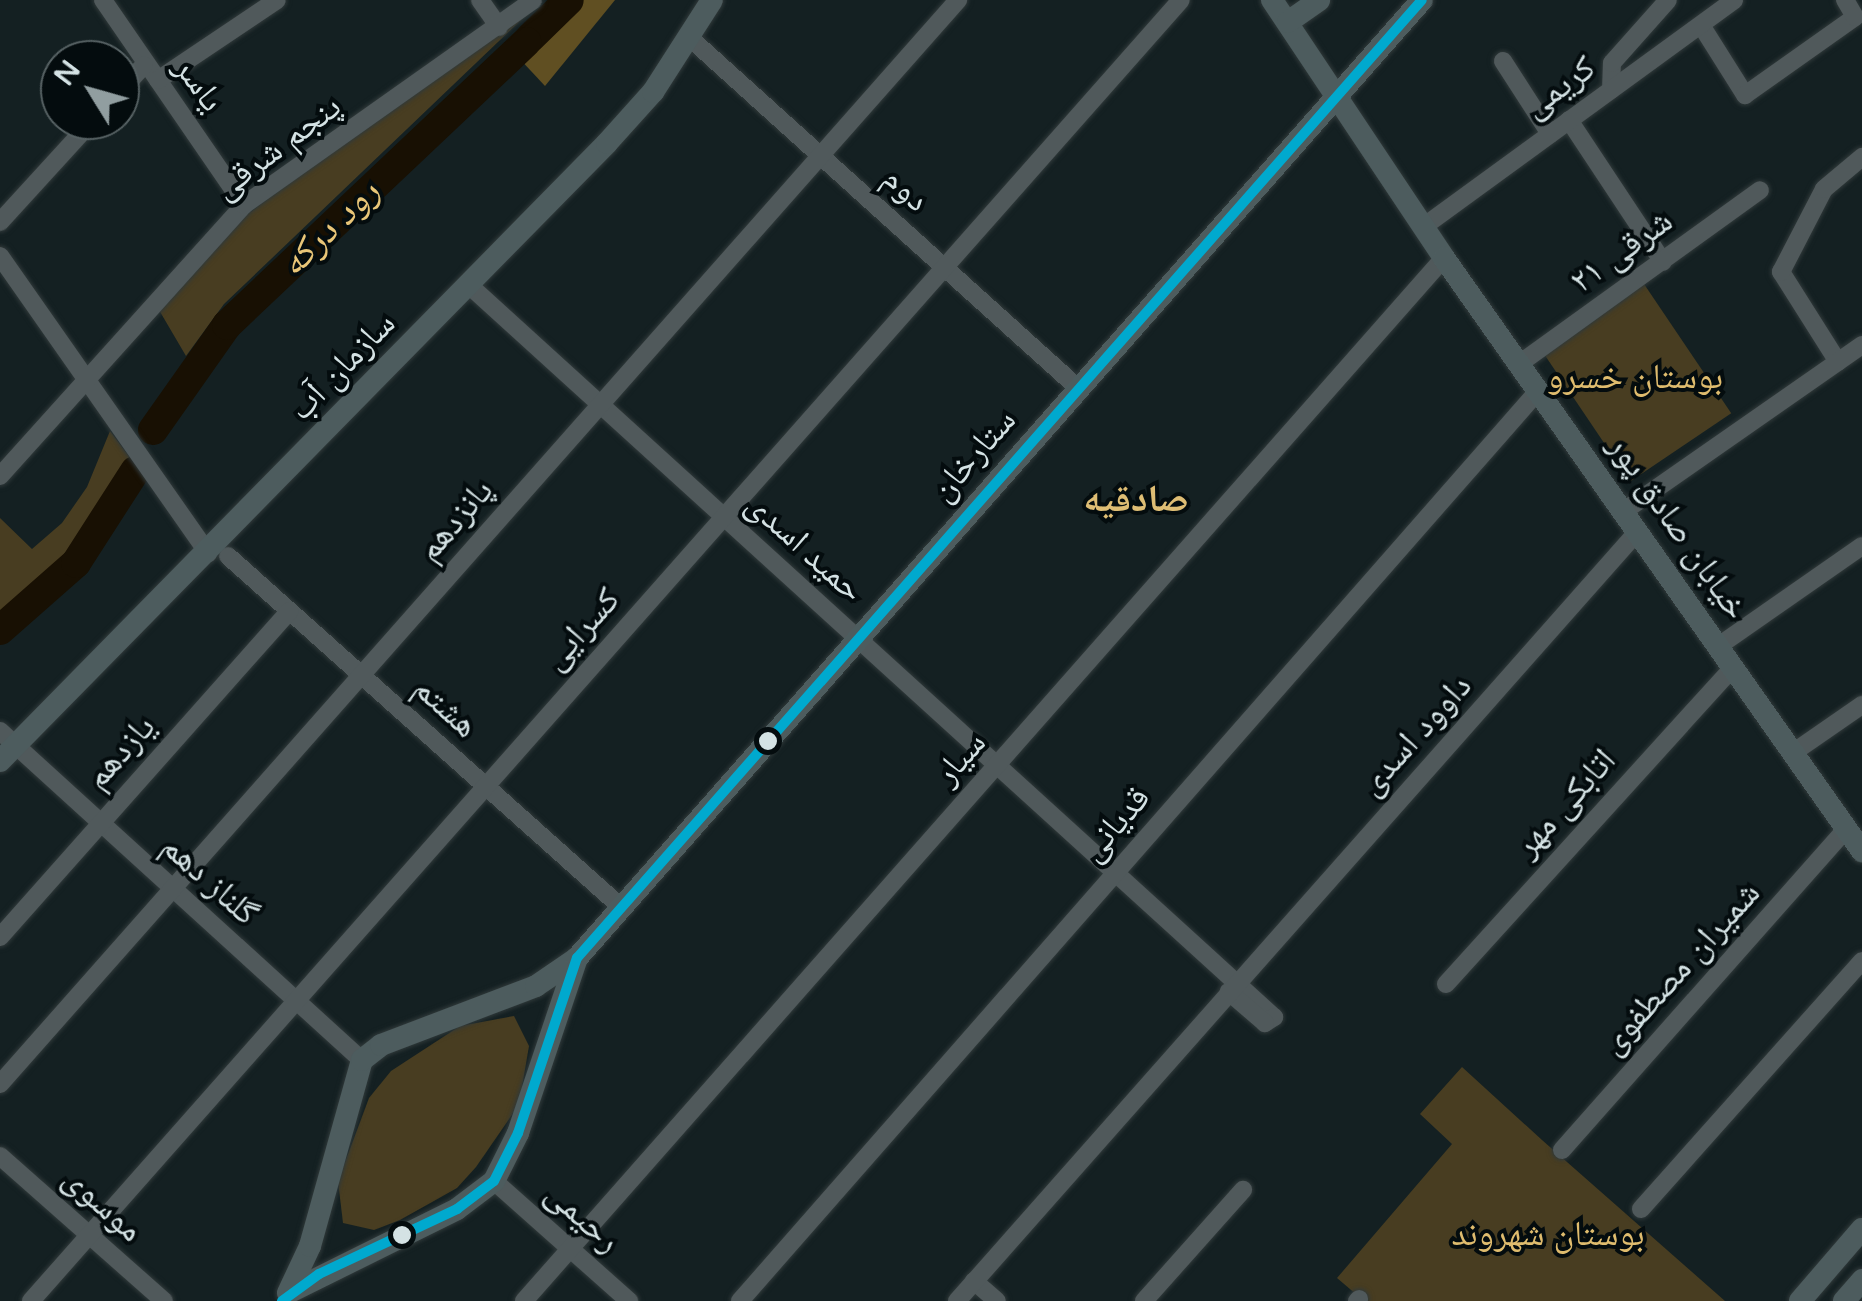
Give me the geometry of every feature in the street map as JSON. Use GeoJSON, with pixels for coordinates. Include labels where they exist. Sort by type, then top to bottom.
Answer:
{"type":"FeatureCollection","features":[{"type":"Feature","properties":{"kind":"main road","name":"سازمان آب"},"geometry":{"type":"LineString","coordinates":[[5,747],[218,554],[607,144],[690,38],[712,0]]}},
{"type":"Feature","properties":{"kind":"main road","name":"خیابان صادق پور"},"geometry":{"type":"LineString","coordinates":[[1272,0],[1444,258],[1862,850]]}},
{"type":"Feature","properties":{"kind":"main road"},"geometry":{"type":"LineString","coordinates":[[1288,22],[1319,0]]}},
{"type":"Feature","properties":{"kind":"main road","name":"ستارخان"},"geometry":{"type":"LineString","coordinates":[[577,958],[1422,0]]}},
{"type":"Feature","properties":{"kind":"main road"},"geometry":{"type":"LineString","coordinates":[[285,1297],[310,1246],[362,1060],[382,1046],[536,986],[577,958]]}},
{"type":"Feature","properties":{"kind":"main road"},"geometry":{"type":"LineString","coordinates":[[285,1297],[458,1210],[494,1181],[518,1134],[577,958]]}},
{"type":"Feature","properties":{"kind":"main road"},"geometry":{"type":"LineString","coordinates":[[1800,1301],[1862,1229]]}},
{"type":"Feature","properties":{"kind":"main road"},"geometry":{"type":"LineString","coordinates":[[1844,1301],[1862,1280]]}},
{"type":"Feature","properties":{"kind":"street","name":"یاسر"},"geometry":{"type":"LineString","coordinates":[[103,0],[244,205]]}},
{"type":"Feature","properties":{"kind":"street"},"geometry":{"type":"LineString","coordinates":[[158,80],[277,0]]}},
{"type":"Feature","properties":{"kind":"street"},"geometry":{"type":"LineString","coordinates":[[480,0],[499,27]]}},
{"type":"Feature","properties":{"kind":"street","name":"پنجم شرقی"},"geometry":{"type":"LineString","coordinates":[[0,476],[244,205],[533,0]]}},
{"type":"Feature","properties":{"kind":"street","name":"پانزدهم"},"geometry":{"type":"LineString","coordinates":[[0,1084],[958,0]]}},
{"type":"Feature","properties":{"kind":"street","name":"کسرایی"},"geometry":{"type":"LineString","coordinates":[[31,1301],[1181,0]]}},
{"type":"Feature","properties":{"kind":"street"},"geometry":{"type":"LineString","coordinates":[[1611,90],[1612,62],[1668,0]]}},
{"type":"Feature","properties":{"kind":"street","name":"کریمی"},"geometry":{"type":"LineString","coordinates":[[1423,226],[1734,0]]}},
{"type":"Feature","properties":{"kind":"street"},"geometry":{"type":"LineString","coordinates":[[1701,24],[1746,95],[1855,17],[1845,0]]}},
{"type":"Feature","properties":{"kind":"street","name":"دوم"},"geometry":{"type":"LineString","coordinates":[[690,38],[1078,388]]}},
{"type":"Feature","properties":{"kind":"street"},"geometry":{"type":"LineString","coordinates":[[1503,60],[1550,134]]}},
{"type":"Feature","properties":{"kind":"street"},"geometry":{"type":"LineString","coordinates":[[140,68],[144,64]]}},
{"type":"Feature","properties":{"kind":"street"},"geometry":{"type":"LineString","coordinates":[[1569,120],[1663,262]]}},
{"type":"Feature","properties":{"kind":"street"},"geometry":{"type":"LineString","coordinates":[[0,222],[76,140]]}},
{"type":"Feature","properties":{"kind":"street"},"geometry":{"type":"LineString","coordinates":[[1838,362],[1782,272],[1824,190],[1862,157]]}},
{"type":"Feature","properties":{"kind":"street","name":"۲۱ شرقی"},"geometry":{"type":"LineString","coordinates":[[1519,364],[1760,190]]}},
{"type":"Feature","properties":{"kind":"street","name":"هشتم"},"geometry":{"type":"LineString","coordinates":[[0,256],[218,554],[289,610],[621,907]]}},
{"type":"Feature","properties":{"kind":"street","name":"سیار"},"geometry":{"type":"LineString","coordinates":[[524,1301],[1444,258]]}},
{"type":"Feature","properties":{"kind":"street","name":"حمید اسدی"},"geometry":{"type":"LineString","coordinates":[[470,286],[1115,873],[1234,987]]}},
{"type":"Feature","properties":{"kind":"street"},"geometry":{"type":"LineString","coordinates":[[1624,511],[1862,345]]}},
{"type":"Feature","properties":{"kind":"street","name":"قدیانی"},"geometry":{"type":"LineString","coordinates":[[740,1301],[1538,391]]}},
{"type":"Feature","properties":{"kind":"street","name":"داوود اسدی"},"geometry":{"type":"LineString","coordinates":[[957,1301],[1638,531]]}},
{"type":"Feature","properties":{"kind":"street"},"geometry":{"type":"LineString","coordinates":[[1720,645],[1862,546]]}},
{"type":"Feature","properties":{"kind":"street","name":"یازدهم"},"geometry":{"type":"LineString","coordinates":[[0,938],[289,610]]}},
{"type":"Feature","properties":{"kind":"street","name":"اتابکی مهر"},"geometry":{"type":"LineString","coordinates":[[1446,984],[1733,666]]}},
{"type":"Feature","properties":{"kind":"street"},"geometry":{"type":"LineString","coordinates":[[1794,752],[1862,705]]}},
{"type":"Feature","properties":{"kind":"street","name":"گلناز دهم"},"geometry":{"type":"LineString","coordinates":[[5,747],[100,825],[362,1060]]}},
{"type":"Feature","properties":{"kind":"street","name":"شمیران مصطفوی"},"geometry":{"type":"LineString","coordinates":[[1562,1150],[1847,828]]}},
{"type":"Feature","properties":{"kind":"street"},"geometry":{"type":"LineString","coordinates":[[1641,1209],[1862,961]]}},
{"type":"Feature","properties":{"kind":"street","name":"موسوی"},"geometry":{"type":"LineString","coordinates":[[0,1156],[164,1301]]}},
{"type":"Feature","properties":{"kind":"street","name":"رحیمی"},"geometry":{"type":"LineString","coordinates":[[494,1181],[629,1301]]}},
{"type":"Feature","properties":{"kind":"street"},"geometry":{"type":"LineString","coordinates":[[1144,1301],[1243,1190]]}},
{"type":"Feature","properties":{"kind":"street"},"geometry":{"type":"LineString","coordinates":[[974,1282],[996,1301]]}},
{"type":"Feature","properties":{"kind":"green space"},"geometry":{"type":"Polygon","coordinates":[[[542,0],[224,304],[186,356],[159,310],[249,213],[542,0]]]}},
{"type":"Feature","properties":{"kind":"green space","name":"بوستان خسرو"},"geometry":{"type":"Polygon","coordinates":[[[1644,284],[1731,413],[1630,482],[1543,352],[1644,284]]]}},
{"type":"Feature","properties":{"kind":"green space"},"geometry":{"type":"Polygon","coordinates":[[[110,431],[131,459],[114,496],[53,577],[0,619],[0,518],[32,549],[62,523],[87,487],[110,431]]]}},
{"type":"Feature","properties":{"kind":"green space"},"geometry":{"type":"Polygon","coordinates":[[[514,1016],[529,1046],[522,1087],[516,1109],[476,1167],[457,1188],[400,1220],[374,1230],[343,1223],[338,1181],[369,1098],[391,1071],[460,1026],[514,1016]]]}},
{"type":"Feature","properties":{"kind":"green space","name":"بوستان شهروند"},"geometry":{"type":"Polygon","coordinates":[[[1462,1067],[1725,1301],[1364,1301],[1337,1278],[1452,1144],[1420,1114],[1462,1067]]]}},
{"type":"Feature","properties":{"kind":"shaded area"},"geometry":{"type":"Polygon","coordinates":[[[575,0],[615,0],[545,86],[517,56],[575,0]]]}},
{"type":"Feature","properties":{"kind":"waterway","name":"رود درکه"},"geometry":{"type":"LineString","coordinates":[[530,38],[569,0]]}},
{"type":"Feature","properties":{"kind":"waterway","name":"رود درکه"},"geometry":{"type":"LineString","coordinates":[[153,430],[227,325],[526,42]]}},
{"type":"Feature","properties":{"kind":"waterway","name":"رود درکه"},"geometry":{"type":"LineString","coordinates":[[0,630],[76,563],[135,471]]}},
{"type":"Feature","properties":{"kind":"transit line"},"geometry":{"type":"LineString","coordinates":[[282,1301],[319,1274],[457,1209],[494,1181],[518,1133],[577,958],[1422,0]]}},
{"type":"Feature","properties":{"kind":"district","name":"صادقیه"},"geometry":{"type":"Point","coordinates":[1136,500]}}]}
